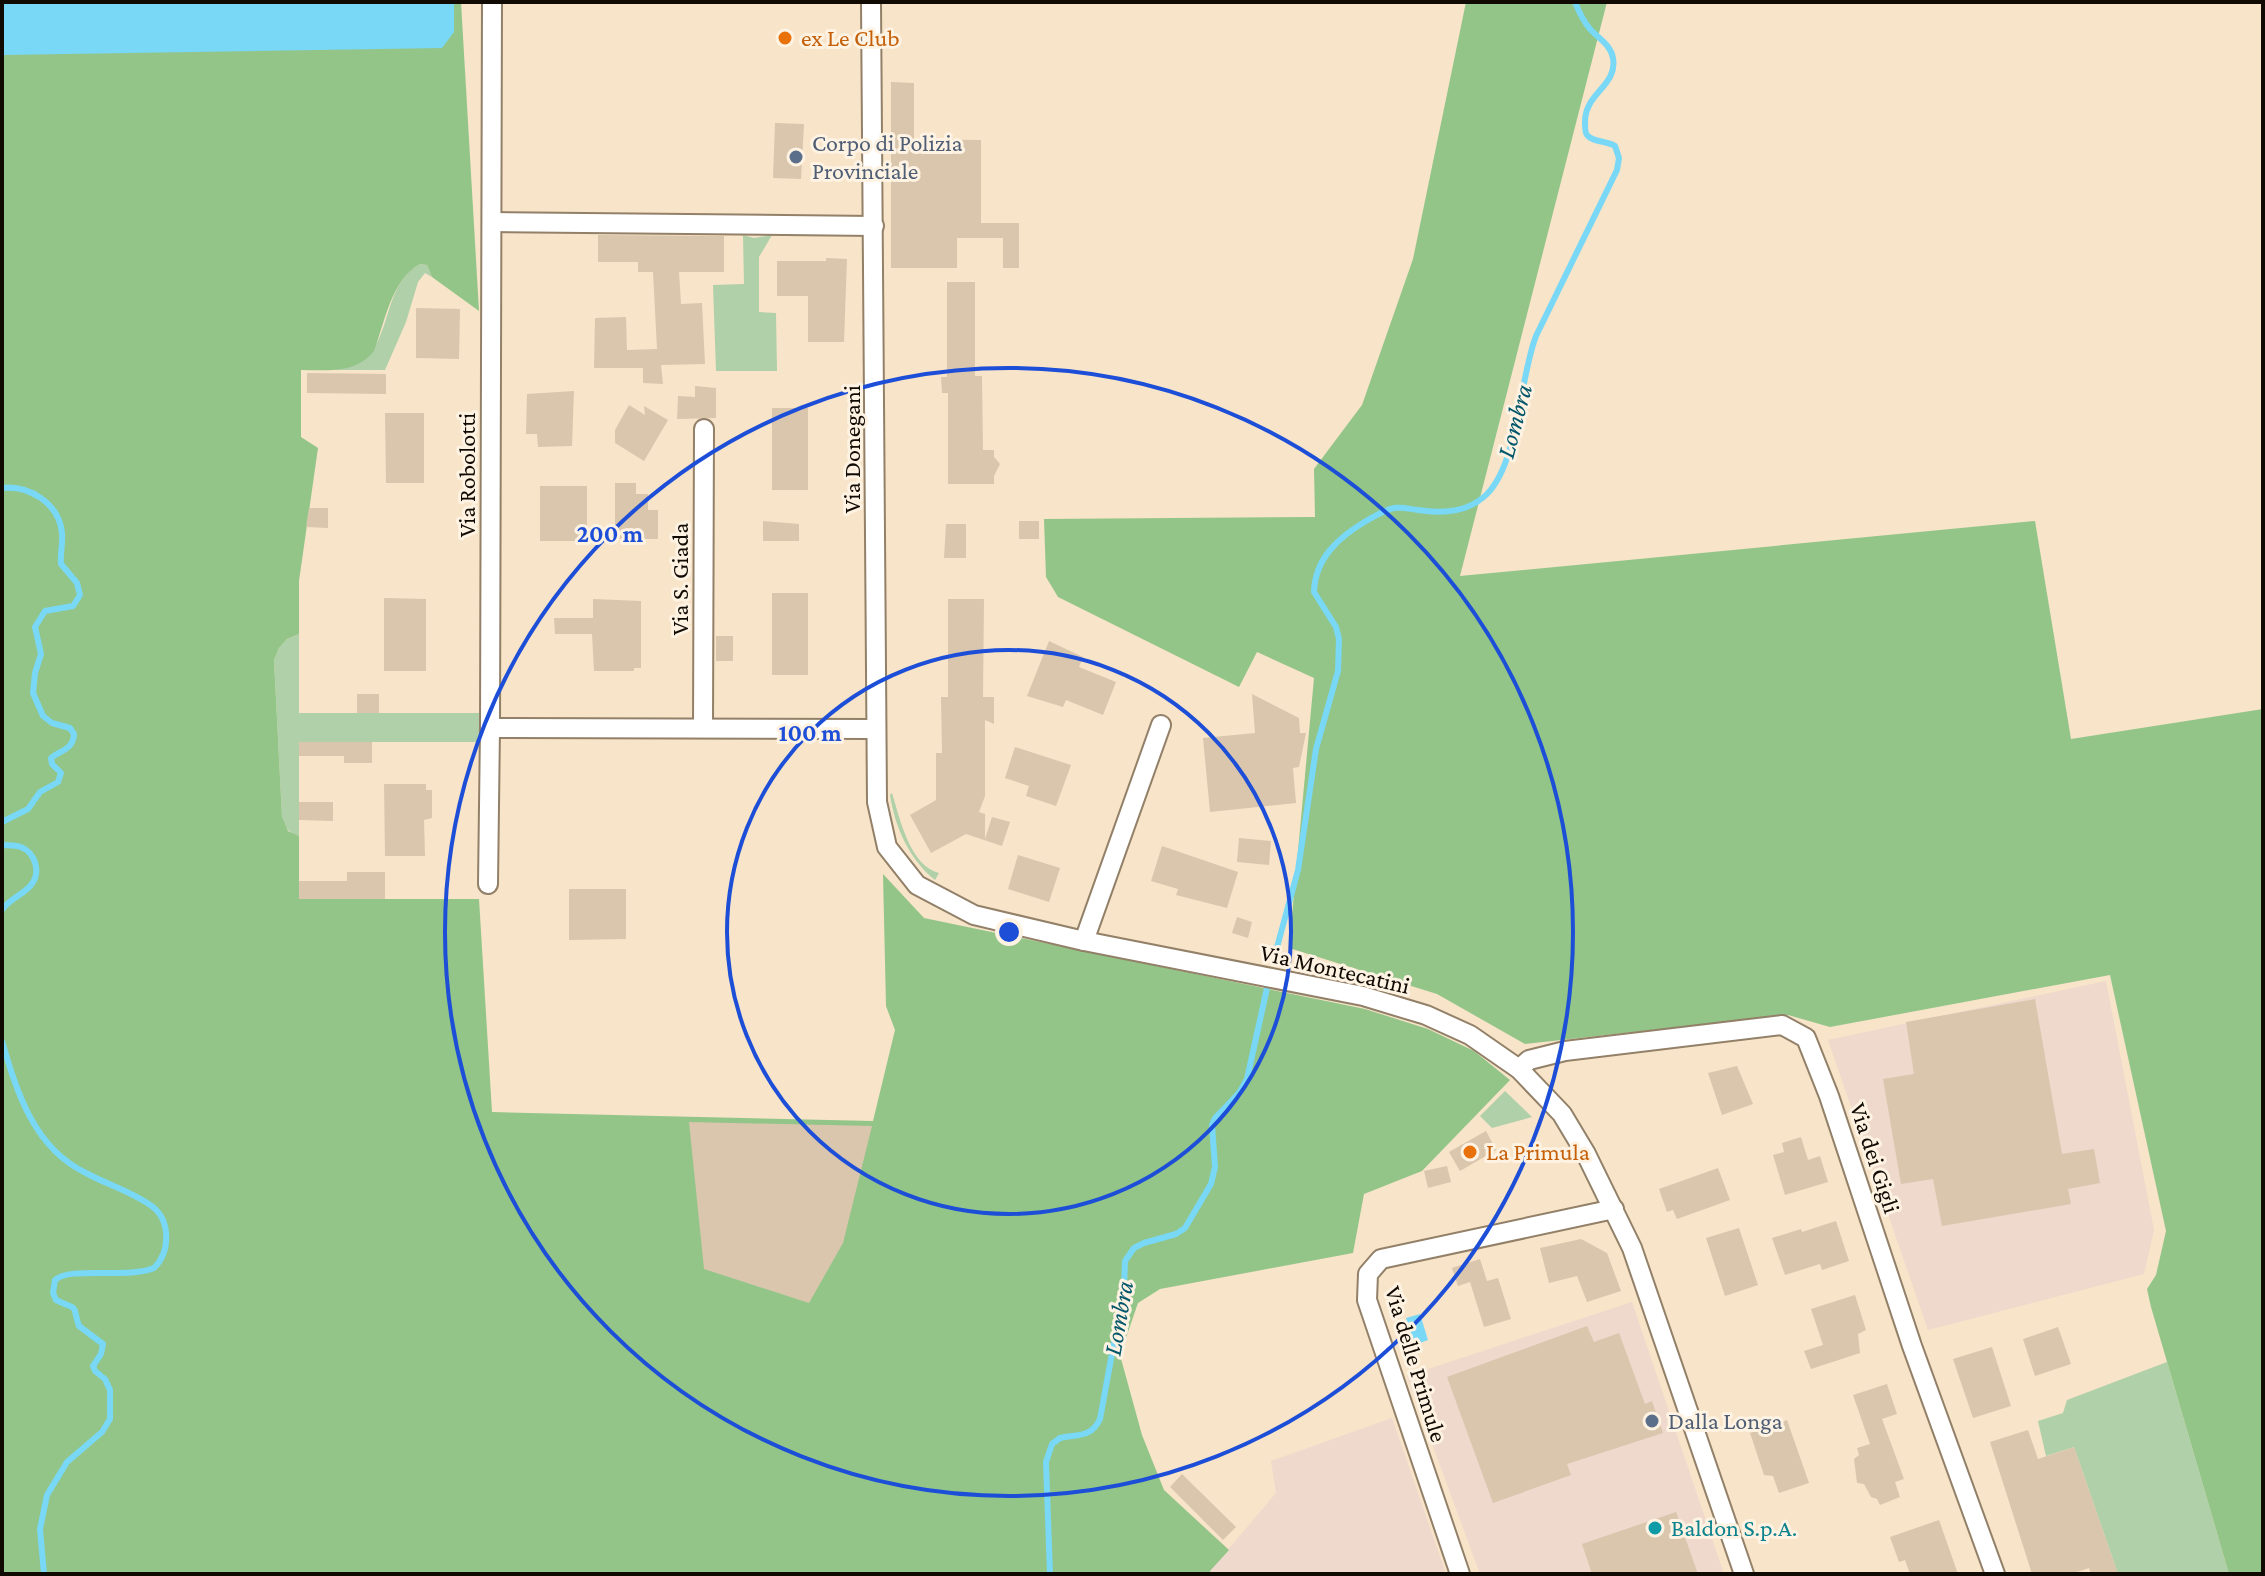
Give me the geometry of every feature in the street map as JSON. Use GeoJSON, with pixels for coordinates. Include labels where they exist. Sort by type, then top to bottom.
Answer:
{"type":"FeatureCollection","features":[{"type":"Feature","properties":{"kind":"street","name":"Via Robolotti"},"geometry":{"type":"LineString","coordinates":[[488,884],[492,2]]}},
{"type":"Feature","properties":{"kind":"street","name":"Via Donegani"},"geometry":{"type":"LineString","coordinates":[[871,2],[877,802],[887,847],[917,885]]}},
{"type":"Feature","properties":{"kind":"street"},"geometry":{"type":"LineString","coordinates":[[492,222],[874,226]]}},
{"type":"Feature","properties":{"kind":"street","name":"Via S. Giada"},"geometry":{"type":"LineString","coordinates":[[703,728],[704,429]]}},
{"type":"Feature","properties":{"kind":"street"},"geometry":{"type":"LineString","coordinates":[[1084,941],[1161,725]]}},
{"type":"Feature","properties":{"kind":"street"},"geometry":{"type":"LineString","coordinates":[[490,728],[876,729]]}},
{"type":"Feature","properties":{"kind":"street","name":"Via Montecatini"},"geometry":{"type":"LineString","coordinates":[[917,885],[974,915],[1084,941],[1363,996],[1426,1015],[1470,1035],[1519,1069],[1562,1114],[1586,1154],[1632,1248],[1744,1574]]}},
{"type":"Feature","properties":{"kind":"street","name":"Via dei Gigli"},"geometry":{"type":"LineString","coordinates":[[1519,1069],[1529,1060],[1565,1051],[1782,1025],[1806,1038],[1829,1096],[1912,1346],[1995,1574]]}},
{"type":"Feature","properties":{"kind":"street","name":"Via delle Primule"},"geometry":{"type":"LineString","coordinates":[[1460,1574],[1367,1300],[1368,1274],[1381,1259],[1614,1209]]}},
{"type":"Feature","properties":{"kind":"shaded area"},"geometry":{"type":"Polygon","coordinates":[[[2106,981],[2154,1230],[2144,1274],[1928,1330],[1828,1040],[2106,981]]]}},
{"type":"Feature","properties":{"kind":"shaded area"},"geometry":{"type":"Polygon","coordinates":[[[1632,1302],[1724,1574],[1480,1574],[1407,1376],[1632,1302]]]}},
{"type":"Feature","properties":{"kind":"shaded area"},"geometry":{"type":"Polygon","coordinates":[[[1392,1418],[1446,1574],[1212,1574],[1210,1571],[1276,1493],[1271,1461],[1392,1418]]]}},
{"type":"Feature","properties":{"kind":"green space"},"geometry":{"type":"Polygon","coordinates":[[[2,2],[461,2],[479,311],[432,277],[427,265],[420,264],[402,280],[374,351],[367,358],[359,364],[340,369],[301,370],[301,437],[318,448],[299,581],[299,634],[287,639],[274,660],[282,817],[288,831],[299,836],[299,899],[479,899],[492,1112],[873,1121],[895,1030],[886,1006],[883,874],[924,918],[1365,1009],[1428,1029],[1474,1051],[1510,1080],[1422,1171],[1364,1194],[1353,1253],[1160,1289],[1138,1303],[1120,1355],[1142,1435],[1164,1490],[1229,1550],[1210,1571],[1212,1574],[2,1574],[2,2]]]}},
{"type":"Feature","properties":{"kind":"green space"},"geometry":{"type":"Polygon","coordinates":[[[1466,2],[1607,2],[1460,576],[2035,521],[2071,739],[2263,709],[2263,1574],[2229,1574],[2151,1307],[2147,1289],[2156,1275],[2166,1231],[2110,975],[1830,1027],[1788,1015],[1525,1044],[1437,994],[1289,948],[1314,678],[1257,652],[1239,687],[1058,597],[1046,577],[1044,519],[1315,517],[1314,469],[1362,405],[1413,259],[1466,2]]]}},
{"type":"Feature","properties":{"kind":"green space"},"geometry":{"type":"Polygon","coordinates":[[[743,235],[754,238],[772,235],[759,257],[759,312],[776,313],[777,371],[716,371],[713,285],[744,284],[743,235]]]}},
{"type":"Feature","properties":{"kind":"green space"},"geometry":{"type":"Polygon","coordinates":[[[420,264],[427,265],[432,277],[425,273],[418,282],[406,322],[385,370],[329,370],[352,366],[367,356],[377,342],[405,276],[420,264]]]}},
{"type":"Feature","properties":{"kind":"green space"},"geometry":{"type":"Polygon","coordinates":[[[299,634],[299,713],[479,713],[479,742],[299,742],[299,836],[292,833],[282,817],[274,660],[287,639],[299,634]]]}},
{"type":"Feature","properties":{"kind":"green space"},"geometry":{"type":"Polygon","coordinates":[[[892,793],[913,851],[929,869],[939,873],[935,880],[905,842],[892,807],[892,793]]]}},
{"type":"Feature","properties":{"kind":"green space"},"geometry":{"type":"Polygon","coordinates":[[[1505,1091],[1532,1117],[1492,1128],[1480,1116],[1505,1091]]]}},
{"type":"Feature","properties":{"kind":"green space"},"geometry":{"type":"Polygon","coordinates":[[[2167,1362],[2229,1574],[2118,1574],[2074,1447],[2046,1456],[2038,1421],[2063,1413],[2067,1400],[2167,1362]]]}},
{"type":"Feature","properties":{"kind":"water"},"geometry":{"type":"Polygon","coordinates":[[[2,2],[454,2],[454,32],[442,48],[2,55],[2,2]]]}},
{"type":"Feature","properties":{"kind":"water"},"geometry":{"type":"Polygon","coordinates":[[[1420,1314],[1428,1340],[1414,1345],[1406,1318],[1420,1314]]]}},
{"type":"Feature","properties":{"kind":"building"},"geometry":{"type":"Polygon","coordinates":[[[891,82],[914,83],[914,139],[981,140],[981,223],[1019,223],[1019,268],[1003,268],[1003,238],[957,238],[957,268],[891,268],[891,82]]]}},
{"type":"Feature","properties":{"kind":"building"},"geometry":{"type":"Polygon","coordinates":[[[775,123],[804,124],[801,179],[773,178],[775,123]]]}},
{"type":"Feature","properties":{"kind":"building"},"geometry":{"type":"Polygon","coordinates":[[[598,235],[724,236],[724,272],[679,272],[681,304],[702,303],[705,364],[661,365],[663,384],[643,383],[643,368],[594,368],[595,318],[626,317],[627,350],[657,349],[653,272],[638,272],[638,262],[598,262],[598,235]]]}},
{"type":"Feature","properties":{"kind":"building"},"geometry":{"type":"Polygon","coordinates":[[[826,258],[847,259],[844,342],[808,342],[808,296],[777,296],[777,261],[826,261],[826,258]]]}},
{"type":"Feature","properties":{"kind":"building"},"geometry":{"type":"Polygon","coordinates":[[[947,282],[975,282],[975,376],[982,376],[983,450],[994,450],[994,457],[1000,464],[994,484],[948,484],[948,393],[942,393],[941,377],[947,377],[947,282]]]}},
{"type":"Feature","properties":{"kind":"building"},"geometry":{"type":"Polygon","coordinates":[[[416,308],[460,309],[459,359],[416,358],[416,308]]]}},
{"type":"Feature","properties":{"kind":"building"},"geometry":{"type":"Polygon","coordinates":[[[307,373],[386,374],[386,394],[307,393],[307,373]]]}},
{"type":"Feature","properties":{"kind":"building"},"geometry":{"type":"Polygon","coordinates":[[[695,386],[716,388],[716,418],[677,419],[678,396],[695,397],[695,386]]]}},
{"type":"Feature","properties":{"kind":"building"},"geometry":{"type":"Polygon","coordinates":[[[574,391],[572,446],[538,447],[537,434],[526,434],[527,394],[574,391]]]}},
{"type":"Feature","properties":{"kind":"building"},"geometry":{"type":"Polygon","coordinates":[[[629,405],[645,415],[644,406],[668,420],[644,461],[615,443],[615,430],[629,405]]]}},
{"type":"Feature","properties":{"kind":"building"},"geometry":{"type":"Polygon","coordinates":[[[772,408],[808,408],[808,490],[772,490],[772,408]]]}},
{"type":"Feature","properties":{"kind":"building"},"geometry":{"type":"Polygon","coordinates":[[[385,413],[424,413],[424,483],[386,483],[385,413]]]}},
{"type":"Feature","properties":{"kind":"building"},"geometry":{"type":"Polygon","coordinates":[[[615,483],[636,483],[636,494],[648,494],[648,510],[658,510],[658,539],[615,539],[615,483]]]}},
{"type":"Feature","properties":{"kind":"building"},"geometry":{"type":"Polygon","coordinates":[[[540,486],[587,486],[587,541],[540,541],[540,486]]]}},
{"type":"Feature","properties":{"kind":"building"},"geometry":{"type":"Polygon","coordinates":[[[309,508],[328,508],[328,528],[306,527],[309,508]]]}},
{"type":"Feature","properties":{"kind":"building"},"geometry":{"type":"Polygon","coordinates":[[[763,521],[799,524],[799,541],[763,541],[763,521]]]}},
{"type":"Feature","properties":{"kind":"building"},"geometry":{"type":"Polygon","coordinates":[[[1019,521],[1039,521],[1039,539],[1019,539],[1019,521]]]}},
{"type":"Feature","properties":{"kind":"building"},"geometry":{"type":"Polygon","coordinates":[[[946,524],[966,524],[966,558],[944,558],[946,524]]]}},
{"type":"Feature","properties":{"kind":"building"},"geometry":{"type":"Polygon","coordinates":[[[772,593],[808,593],[808,675],[772,675],[772,593]]]}},
{"type":"Feature","properties":{"kind":"building"},"geometry":{"type":"Polygon","coordinates":[[[384,598],[426,599],[426,671],[384,671],[384,598]]]}},
{"type":"Feature","properties":{"kind":"building"},"geometry":{"type":"Polygon","coordinates":[[[593,599],[641,601],[641,668],[634,668],[634,671],[594,671],[592,634],[555,634],[554,618],[593,618],[593,599]]]}},
{"type":"Feature","properties":{"kind":"building"},"geometry":{"type":"Polygon","coordinates":[[[948,599],[984,599],[983,697],[994,697],[994,724],[985,720],[985,796],[979,812],[985,814],[985,839],[992,817],[1010,822],[1002,846],[966,834],[931,853],[910,815],[936,800],[936,753],[942,753],[941,697],[948,697],[948,599]]]}},
{"type":"Feature","properties":{"kind":"building"},"geometry":{"type":"Polygon","coordinates":[[[716,636],[733,636],[733,661],[716,661],[716,636]]]}},
{"type":"Feature","properties":{"kind":"building"},"geometry":{"type":"Polygon","coordinates":[[[1049,641],[1083,657],[1079,667],[1116,682],[1103,715],[1066,700],[1063,707],[1027,696],[1049,641]]]}},
{"type":"Feature","properties":{"kind":"building"},"geometry":{"type":"Polygon","coordinates":[[[357,694],[379,694],[379,713],[357,713],[357,694]]]}},
{"type":"Feature","properties":{"kind":"building"},"geometry":{"type":"Polygon","coordinates":[[[1252,694],[1299,718],[1300,733],[1306,733],[1299,767],[1293,768],[1296,803],[1210,812],[1203,738],[1255,733],[1252,694]]]}},
{"type":"Feature","properties":{"kind":"building"},"geometry":{"type":"Polygon","coordinates":[[[299,742],[372,742],[372,763],[344,763],[344,756],[299,756],[299,742]]]}},
{"type":"Feature","properties":{"kind":"building"},"geometry":{"type":"Polygon","coordinates":[[[1015,747],[1071,765],[1056,806],[1026,796],[1029,786],[1005,778],[1015,747]]]}},
{"type":"Feature","properties":{"kind":"building"},"geometry":{"type":"Polygon","coordinates":[[[384,784],[426,784],[426,790],[432,790],[432,818],[424,820],[425,856],[385,856],[384,784]]]}},
{"type":"Feature","properties":{"kind":"building"},"geometry":{"type":"Polygon","coordinates":[[[299,802],[333,802],[333,821],[299,820],[299,802]]]}},
{"type":"Feature","properties":{"kind":"building"},"geometry":{"type":"Polygon","coordinates":[[[1239,838],[1271,841],[1269,865],[1237,862],[1239,838]]]}},
{"type":"Feature","properties":{"kind":"building"},"geometry":{"type":"Polygon","coordinates":[[[1162,846],[1238,872],[1227,908],[1176,895],[1178,889],[1151,881],[1162,846]]]}},
{"type":"Feature","properties":{"kind":"building"},"geometry":{"type":"Polygon","coordinates":[[[1018,855],[1060,868],[1049,902],[1008,889],[1018,855]]]}},
{"type":"Feature","properties":{"kind":"building"},"geometry":{"type":"Polygon","coordinates":[[[347,872],[385,872],[385,899],[299,899],[299,881],[347,881],[347,872]]]}},
{"type":"Feature","properties":{"kind":"building"},"geometry":{"type":"Polygon","coordinates":[[[569,889],[626,889],[626,939],[569,940],[569,889]]]}},
{"type":"Feature","properties":{"kind":"building"},"geometry":{"type":"Polygon","coordinates":[[[1237,917],[1252,922],[1248,938],[1232,933],[1237,917]]]}},
{"type":"Feature","properties":{"kind":"building"},"geometry":{"type":"Polygon","coordinates":[[[2035,999],[2062,1154],[2094,1149],[2100,1183],[2068,1189],[2071,1204],[1942,1226],[1933,1179],[1901,1184],[1883,1079],[1914,1074],[1906,1022],[2035,999]]]}},
{"type":"Feature","properties":{"kind":"building"},"geometry":{"type":"Polygon","coordinates":[[[1737,1066],[1753,1104],[1722,1115],[1708,1073],[1737,1066]]]}},
{"type":"Feature","properties":{"kind":"building"},"geometry":{"type":"Polygon","coordinates":[[[689,1122],[872,1126],[843,1243],[809,1303],[704,1269],[689,1122]]]}},
{"type":"Feature","properties":{"kind":"building"},"geometry":{"type":"Polygon","coordinates":[[[1486,1131],[1496,1150],[1460,1171],[1449,1152],[1486,1131]]]}},
{"type":"Feature","properties":{"kind":"building"},"geometry":{"type":"Polygon","coordinates":[[[1801,1137],[1808,1160],[1820,1156],[1828,1182],[1785,1195],[1773,1155],[1784,1152],[1782,1143],[1801,1137]]]}},
{"type":"Feature","properties":{"kind":"building"},"geometry":{"type":"Polygon","coordinates":[[[1447,1166],[1451,1182],[1428,1188],[1424,1171],[1447,1166]]]}},
{"type":"Feature","properties":{"kind":"building"},"geometry":{"type":"Polygon","coordinates":[[[1718,1168],[1730,1200],[1677,1219],[1673,1210],[1667,1212],[1659,1189],[1718,1168]]]}},
{"type":"Feature","properties":{"kind":"building"},"geometry":{"type":"Polygon","coordinates":[[[1836,1221],[1849,1261],[1822,1270],[1820,1264],[1785,1275],[1772,1238],[1836,1221]]]}},
{"type":"Feature","properties":{"kind":"building"},"geometry":{"type":"Polygon","coordinates":[[[1739,1228],[1758,1285],[1725,1296],[1706,1238],[1739,1228]]]}},
{"type":"Feature","properties":{"kind":"building"},"geometry":{"type":"Polygon","coordinates":[[[1581,1239],[1607,1253],[1621,1291],[1587,1302],[1577,1276],[1549,1283],[1540,1248],[1581,1239]]]}},
{"type":"Feature","properties":{"kind":"building"},"geometry":{"type":"Polygon","coordinates":[[[1480,1259],[1487,1281],[1498,1278],[1511,1319],[1484,1327],[1470,1282],[1458,1286],[1452,1268],[1480,1259]]]}},
{"type":"Feature","properties":{"kind":"building"},"geometry":{"type":"Polygon","coordinates":[[[1855,1295],[1866,1330],[1858,1334],[1860,1353],[1811,1369],[1804,1351],[1823,1345],[1811,1309],[1855,1295]]]}},
{"type":"Feature","properties":{"kind":"building"},"geometry":{"type":"Polygon","coordinates":[[[1587,1326],[1594,1342],[1619,1333],[1645,1404],[1652,1401],[1663,1433],[1567,1464],[1571,1475],[1493,1503],[1447,1377],[1587,1326]]]}},
{"type":"Feature","properties":{"kind":"building"},"geometry":{"type":"Polygon","coordinates":[[[2058,1327],[2071,1364],[2035,1376],[2023,1339],[2058,1327]]]}},
{"type":"Feature","properties":{"kind":"building"},"geometry":{"type":"Polygon","coordinates":[[[1992,1347],[2011,1406],[1973,1418],[1953,1359],[1992,1347]]]}},
{"type":"Feature","properties":{"kind":"building"},"geometry":{"type":"Polygon","coordinates":[[[1887,1384],[1897,1414],[1882,1419],[1904,1479],[1895,1482],[1900,1497],[1880,1505],[1864,1484],[1857,1483],[1854,1459],[1859,1455],[1857,1448],[1870,1444],[1853,1395],[1887,1384]]]}},
{"type":"Feature","properties":{"kind":"building"},"geometry":{"type":"Polygon","coordinates":[[[1787,1420],[1809,1483],[1779,1493],[1773,1476],[1764,1475],[1750,1433],[1787,1420]]]}},
{"type":"Feature","properties":{"kind":"building"},"geometry":{"type":"Polygon","coordinates":[[[2028,1430],[2038,1459],[2074,1447],[2118,1574],[2091,1574],[2089,1568],[2071,1574],[2032,1574],[1990,1442],[2028,1430]]]}},
{"type":"Feature","properties":{"kind":"building"},"geometry":{"type":"Polygon","coordinates":[[[1182,1474],[1236,1527],[1223,1540],[1170,1487],[1182,1474]]]}},
{"type":"Feature","properties":{"kind":"building","name":"Baldon S.p.A."},"geometry":{"type":"Polygon","coordinates":[[[1676,1512],[1698,1574],[1592,1574],[1582,1544],[1676,1512]]]}},
{"type":"Feature","properties":{"kind":"building"},"geometry":{"type":"Polygon","coordinates":[[[1939,1520],[1958,1574],[1910,1574],[1905,1560],[1899,1562],[1890,1537],[1939,1520]]]}},
{"type":"Feature","properties":{"kind":"waterway","name":"Lombra"},"geometry":{"type":"LineString","coordinates":[[1276,951],[1298,870],[1316,749],[1338,671],[1339,639],[1336,627],[1314,592],[1319,569],[1338,542],[1356,527],[1383,512],[1397,508],[1437,512],[1464,508],[1480,500],[1498,480],[1512,441],[1536,336],[1617,170],[1619,158],[1615,146],[1589,137],[1585,126],[1590,104],[1611,76],[1612,53],[1585,23],[1575,2]]}},
{"type":"Feature","properties":{"kind":"waterway"},"geometry":{"type":"LineString","coordinates":[[2,488],[32,493],[55,513],[62,533],[61,564],[77,583],[80,595],[73,606],[45,611],[35,627],[41,654],[33,693],[43,716],[52,723],[70,728],[73,739],[69,747],[51,758],[52,764],[61,773],[58,782],[40,792],[28,809],[2,822]]}},
{"type":"Feature","properties":{"kind":"waterway"},"geometry":{"type":"LineString","coordinates":[[2,845],[26,850],[33,858],[36,869],[31,885],[2,910]]}},
{"type":"Feature","properties":{"kind":"waterway","name":"Lombra"},"geometry":{"type":"LineString","coordinates":[[1050,1574],[1046,1462],[1052,1444],[1060,1438],[1088,1432],[1100,1419],[1124,1288],[1125,1261],[1134,1248],[1185,1228],[1211,1184],[1215,1167],[1212,1125],[1247,1079],[1267,988]]}},
{"type":"Feature","properties":{"kind":"waterway"},"geometry":{"type":"LineString","coordinates":[[2,1041],[21,1099],[53,1149],[86,1173],[153,1207],[163,1221],[166,1237],[163,1254],[154,1268],[130,1273],[73,1274],[55,1280],[53,1293],[56,1300],[74,1308],[79,1326],[103,1344],[93,1366],[110,1390],[110,1419],[102,1432],[67,1462],[47,1495],[40,1529],[44,1574]]}},
{"type":"Feature","properties":{"kind":"place","name":"ex Le Club"},"geometry":{"type":"Point","coordinates":[785,38]}},
{"type":"Feature","properties":{"kind":"place","name":"Corpo di Polizia Provinciale"},"geometry":{"type":"Point","coordinates":[796,157]}},
{"type":"Feature","properties":{"kind":"place","name":"La Primula"},"geometry":{"type":"Point","coordinates":[1470,1152]}},
{"type":"Feature","properties":{"kind":"place","name":"Dalla Longa"},"geometry":{"type":"Point","coordinates":[1652,1421]}},
{"type":"Feature","properties":{"kind":"place","name":"Baldon S.p.A."},"geometry":{"type":"Point","coordinates":[1655,1528]}}]}
